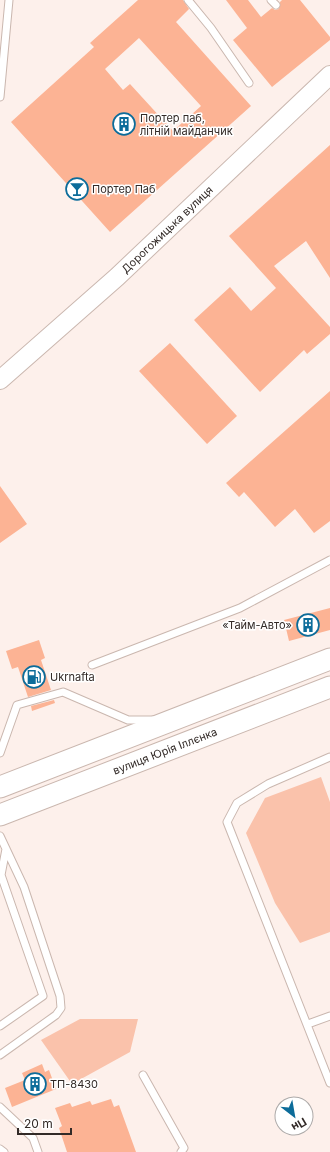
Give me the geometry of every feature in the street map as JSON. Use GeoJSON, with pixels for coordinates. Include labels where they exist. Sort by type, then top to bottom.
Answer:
{"type":"FeatureCollection","features":[{"type":"Feature","properties":{"kind":"main road"},"geometry":{"type":"LineString","coordinates":[[0,787],[330,659]]}},
{"type":"Feature","properties":{"kind":"main road","name":"вулиця Юрія Іллєнка"},"geometry":{"type":"LineString","coordinates":[[0,815],[330,687]]}},
{"type":"Feature","properties":{"kind":"street","name":"Дорогожицька вулиця"},"geometry":{"type":"LineString","coordinates":[[0,380],[117,277],[330,75]]}},
{"type":"Feature","properties":{"kind":"lane"},"geometry":{"type":"LineString","coordinates":[[0,97],[9,0]]}},
{"type":"Feature","properties":{"kind":"lane"},"geometry":{"type":"LineString","coordinates":[[188,0],[211,28],[249,83]]}},
{"type":"Feature","properties":{"kind":"lane"},"geometry":{"type":"LineString","coordinates":[[92,665],[240,608],[330,560]]}},
{"type":"Feature","properties":{"kind":"lane"},"geometry":{"type":"LineString","coordinates":[[0,753],[17,705],[63,692],[128,720],[171,721]]}},
{"type":"Feature","properties":{"kind":"lane"},"geometry":{"type":"LineString","coordinates":[[330,757],[268,784],[237,803],[227,822],[330,1083]]}},
{"type":"Feature","properties":{"kind":"lane"},"geometry":{"type":"LineString","coordinates":[[0,836],[24,887],[60,996],[61,1008],[56,1015],[0,1055]]}},
{"type":"Feature","properties":{"kind":"lane"},"geometry":{"type":"LineString","coordinates":[[0,1026],[43,996],[2,875],[6,849]]}},
{"type":"Feature","properties":{"kind":"lane"},"geometry":{"type":"LineString","coordinates":[[308,1024],[330,1016]]}},
{"type":"Feature","properties":{"kind":"lane"},"geometry":{"type":"LineString","coordinates":[[143,1075],[184,1148],[181,1152]]}},
{"type":"Feature","properties":{"kind":"lane"},"geometry":{"type":"LineString","coordinates":[[0,1107],[33,1138],[38,1152]]}},
{"type":"Feature","properties":{"kind":"lane"},"geometry":{"type":"LineString","coordinates":[[0,1149],[4,1152]]}},
{"type":"Feature","properties":{"kind":"shaded area"},"geometry":{"type":"Polygon","coordinates":[[[321,777],[330,802],[330,932],[300,943],[275,903],[246,833],[265,798],[321,777]]]}},
{"type":"Feature","properties":{"kind":"shaded area"},"geometry":{"type":"Polygon","coordinates":[[[80,1019],[138,1019],[130,1052],[72,1084],[41,1040],[80,1019]]]}},
{"type":"Feature","properties":{"kind":"building"},"geometry":{"type":"Polygon","coordinates":[[[138,0],[183,0],[189,9],[176,22],[251,106],[110,232],[11,122],[94,47],[90,43],[138,0]],[[139,38],[105,69],[123,90],[130,84],[173,131],[201,106],[139,38]]]}},
{"type":"Feature","properties":{"kind":"building"},"geometry":{"type":"Polygon","coordinates":[[[226,0],[248,0],[261,17],[272,8],[275,10],[279,9],[280,2],[282,0],[300,0],[330,37],[330,40],[272,87],[233,40],[247,28],[226,0]]]}},
{"type":"Feature","properties":{"kind":"building"},"geometry":{"type":"Polygon","coordinates":[[[330,145],[330,278],[306,241],[274,266],[330,327],[330,334],[307,354],[304,350],[260,392],[194,320],[230,287],[251,311],[276,288],[229,236],[330,145]]]}},
{"type":"Feature","properties":{"kind":"building"},"geometry":{"type":"Polygon","coordinates":[[[170,343],[237,416],[207,444],[139,371],[170,343]]]}},
{"type":"Feature","properties":{"kind":"building"},"geometry":{"type":"Polygon","coordinates":[[[330,391],[330,521],[314,533],[295,509],[275,527],[244,492],[239,497],[226,483],[330,391]]]}},
{"type":"Feature","properties":{"kind":"building"},"geometry":{"type":"Polygon","coordinates":[[[0,486],[27,524],[0,543],[0,486]]]}},
{"type":"Feature","properties":{"kind":"building","name":"«Тайм-Авто»"},"geometry":{"type":"Polygon","coordinates":[[[330,608],[330,630],[289,641],[284,620],[330,608]]]}},
{"type":"Feature","properties":{"kind":"building"},"geometry":{"type":"Polygon","coordinates":[[[39,640],[45,658],[41,660],[51,690],[28,697],[18,667],[12,669],[6,651],[39,640]]]}},
{"type":"Feature","properties":{"kind":"building"},"geometry":{"type":"Polygon","coordinates":[[[54,700],[55,703],[32,711],[31,706],[54,700]]]}},
{"type":"Feature","properties":{"kind":"building","name":"ТП-8430"},"geometry":{"type":"Polygon","coordinates":[[[42,1064],[45,1072],[49,1070],[56,1089],[12,1107],[5,1088],[25,1080],[22,1073],[42,1064]]]}},
{"type":"Feature","properties":{"kind":"building"},"geometry":{"type":"Polygon","coordinates":[[[111,1099],[114,1107],[119,1105],[136,1152],[67,1152],[59,1128],[62,1126],[55,1108],[70,1103],[72,1107],[90,1101],[92,1105],[111,1099]]]}},
{"type":"Feature","properties":{"kind":"place","name":"Портер паб, літній майданчик"},"geometry":{"type":"Point","coordinates":[124,124]}},
{"type":"Feature","properties":{"kind":"place","name":"Портер Паб"},"geometry":{"type":"Point","coordinates":[77,189]}},
{"type":"Feature","properties":{"kind":"place","name":"«Тайм-Авто»"},"geometry":{"type":"Point","coordinates":[308,625]}},
{"type":"Feature","properties":{"kind":"place","name":"Ukrnafta"},"geometry":{"type":"Point","coordinates":[34,677]}},
{"type":"Feature","properties":{"kind":"place","name":"ТП-8430"},"geometry":{"type":"Point","coordinates":[35,1084]}}]}
